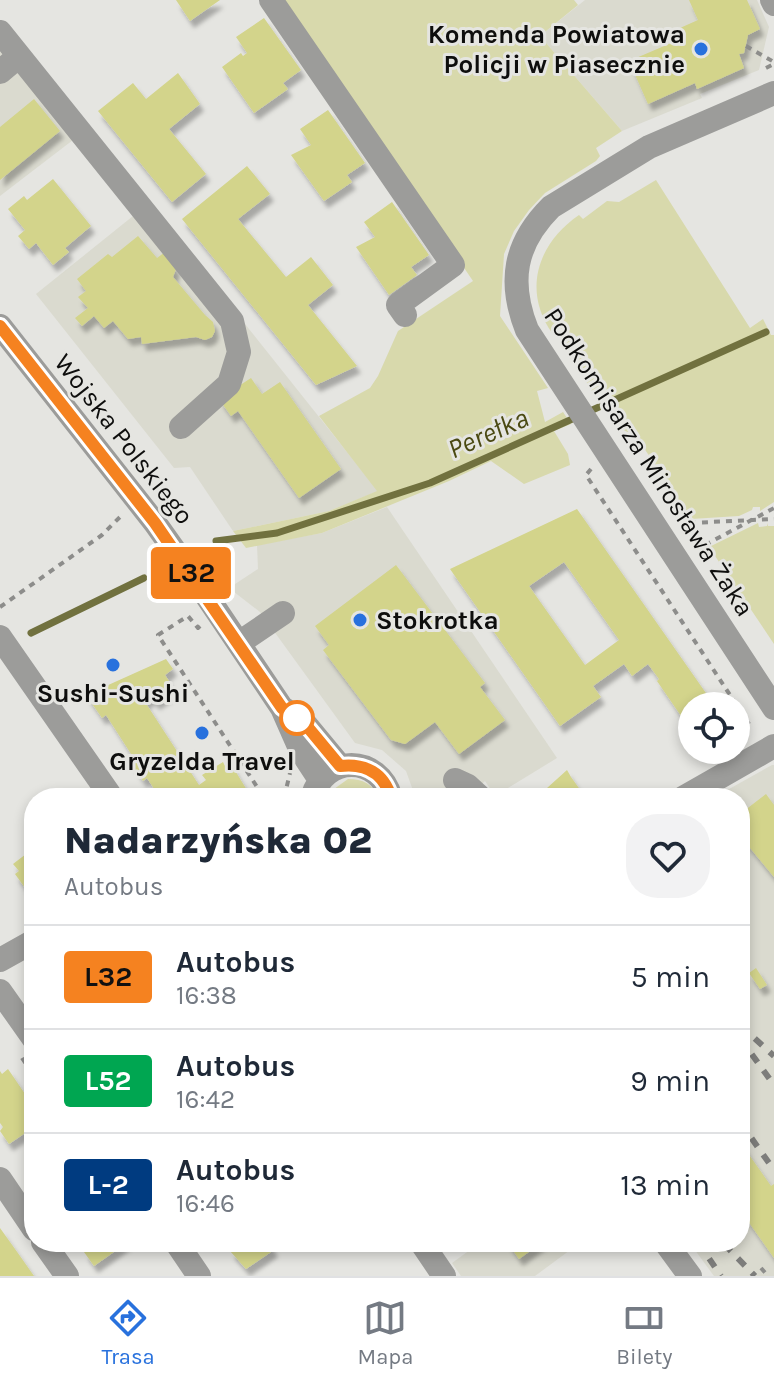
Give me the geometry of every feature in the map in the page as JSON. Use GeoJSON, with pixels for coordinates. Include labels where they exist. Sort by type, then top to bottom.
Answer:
{"type":"FeatureCollection","features":[{"type":"Feature","properties":{"kind":"street"},"geometry":{"type":"LineString","coordinates":[[271,0],[453,265],[398,305],[405,315]]}},
{"type":"Feature","properties":{"kind":"street"},"geometry":{"type":"LineString","coordinates":[[0,32],[232,321],[239,352],[229,384],[181,427]]}},
{"type":"Feature","properties":{"kind":"street"},"geometry":{"type":"LineString","coordinates":[[0,72],[19,56]]}},
{"type":"Feature","properties":{"kind":"street","name":"Podkomisarza Mirosława Żaka"},"geometry":{"type":"LineString","coordinates":[[774,93],[649,147],[551,207],[531,230],[517,263],[517,296],[527,330],[774,708]]}},
{"type":"Feature","properties":{"kind":"street","name":"Wojska Polskiego"},"geometry":{"type":"LineString","coordinates":[[0,326],[155,523],[282,708],[301,751],[324,781]]}},
{"type":"Feature","properties":{"kind":"street"},"geometry":{"type":"LineString","coordinates":[[239,643],[283,613]]}},
{"type":"Feature","properties":{"kind":"street"},"geometry":{"type":"LineString","coordinates":[[6,645],[105,788]]}},
{"type":"Feature","properties":{"kind":"street"},"geometry":{"type":"LineString","coordinates":[[700,788],[774,746]]}},
{"type":"Feature","properties":{"kind":"street"},"geometry":{"type":"LineString","coordinates":[[324,781],[354,765],[368,768],[380,776],[388,788]]}},
{"type":"Feature","properties":{"kind":"street"},"geometry":{"type":"LineString","coordinates":[[455,780],[466,788]]}},
{"type":"Feature","properties":{"kind":"street"},"geometry":{"type":"LineString","coordinates":[[0,960],[24,947]]}},
{"type":"Feature","properties":{"kind":"street"},"geometry":{"type":"LineString","coordinates":[[0,991],[24,1025]]}},
{"type":"Feature","properties":{"kind":"street"},"geometry":{"type":"LineString","coordinates":[[0,1179],[24,1214]]}},
{"type":"Feature","properties":{"kind":"street"},"geometry":{"type":"LineString","coordinates":[[50,1252],[67,1276]]}},
{"type":"Feature","properties":{"kind":"street"},"geometry":{"type":"LineString","coordinates":[[183,1252],[199,1276]]}},
{"type":"Feature","properties":{"kind":"street"},"geometry":{"type":"LineString","coordinates":[[428,1252],[444,1276]]}},
{"type":"Feature","properties":{"kind":"street"},"geometry":{"type":"LineString","coordinates":[[672,1252],[690,1276]]}},
{"type":"Feature","properties":{"kind":"path"},"geometry":{"type":"LineString","coordinates":[[746,46],[774,63],[766,68]]}},
{"type":"Feature","properties":{"kind":"path"},"geometry":{"type":"LineString","coordinates":[[609,452],[594,461],[593,468],[586,475],[728,692]]}},
{"type":"Feature","properties":{"kind":"path"},"geometry":{"type":"LineString","coordinates":[[705,545],[774,508]]}},
{"type":"Feature","properties":{"kind":"path"},"geometry":{"type":"LineString","coordinates":[[0,607],[102,535],[127,511]]}},
{"type":"Feature","properties":{"kind":"path"},"geometry":{"type":"LineString","coordinates":[[690,523],[774,519]]}},
{"type":"Feature","properties":{"kind":"path"},"geometry":{"type":"LineString","coordinates":[[207,622],[198,628],[188,616],[158,635],[258,788]]}},
{"type":"Feature","properties":{"kind":"path"},"geometry":{"type":"LineString","coordinates":[[761,1268],[768,1276]]}},
{"type":"Feature","properties":{"kind":"shaded area"},"geometry":{"type":"Polygon","coordinates":[[[585,0],[757,0],[769,27],[759,70],[622,131],[540,36],[585,0]]]}},
{"type":"Feature","properties":{"kind":"shaded area"},"geometry":{"type":"Polygon","coordinates":[[[0,49],[88,127],[378,491],[329,511],[233,531],[190,467],[174,468],[36,294],[133,216],[73,140],[0,196],[0,49]]]}},
{"type":"Feature","properties":{"kind":"shaded area"},"geometry":{"type":"Polygon","coordinates":[[[387,507],[557,758],[508,788],[490,788],[485,781],[478,788],[412,788],[406,771],[382,750],[355,743],[260,612],[229,588],[258,569],[257,545],[322,533],[387,507]]]}},
{"type":"Feature","properties":{"kind":"shaded area"},"geometry":{"type":"Polygon","coordinates":[[[774,765],[774,1276],[714,1276],[696,1252],[750,1252],[750,788],[731,788],[774,765]]]}},
{"type":"Feature","properties":{"kind":"shaded area"},"geometry":{"type":"Polygon","coordinates":[[[467,1252],[567,1252],[535,1276],[461,1276],[452,1263],[467,1252]]]}},
{"type":"Feature","properties":{"kind":"green space"},"geometry":{"type":"Polygon","coordinates":[[[282,0],[574,0],[578,5],[540,36],[622,131],[596,148],[600,156],[596,161],[545,193],[514,231],[504,254],[500,316],[548,388],[537,391],[545,422],[563,412],[571,424],[554,431],[568,454],[570,465],[524,484],[491,461],[322,533],[246,548],[233,531],[329,511],[377,491],[319,416],[370,388],[398,331],[473,281],[282,0]]]}},
{"type":"Feature","properties":{"kind":"green space"},"geometry":{"type":"Polygon","coordinates":[[[656,180],[750,328],[763,319],[771,335],[774,335],[774,502],[760,511],[760,507],[753,507],[739,516],[691,519],[640,442],[615,425],[604,400],[596,397],[562,346],[570,340],[561,328],[552,333],[543,317],[538,300],[539,268],[553,239],[579,215],[583,219],[607,201],[619,202],[656,180]]]}},
{"type":"Feature","properties":{"kind":"green space"},"geometry":{"type":"Polygon","coordinates":[[[758,523],[759,527],[768,523],[768,526],[774,526],[774,644],[709,547],[758,523]]]}},
{"type":"Feature","properties":{"kind":"green space"},"geometry":{"type":"Polygon","coordinates":[[[348,779],[367,783],[372,788],[335,788],[348,779]]]}},
{"type":"Feature","properties":{"kind":"building"},"geometry":{"type":"Polygon","coordinates":[[[176,0],[220,0],[190,21],[176,0]]]}},
{"type":"Feature","properties":{"kind":"building","name":"Komenda Powiatowa Policji w Piasecznie"},"geometry":{"type":"Polygon","coordinates":[[[689,0],[747,0],[760,29],[748,35],[744,53],[739,54],[744,68],[697,89],[695,83],[648,104],[629,61],[676,41],[671,32],[698,20],[689,0]]]}},
{"type":"Feature","properties":{"kind":"building"},"geometry":{"type":"Polygon","coordinates":[[[264,18],[301,70],[283,83],[288,89],[254,113],[222,67],[241,53],[243,56],[247,53],[236,37],[264,18]]]}},
{"type":"Feature","properties":{"kind":"building"},"geometry":{"type":"Polygon","coordinates":[[[178,73],[200,104],[169,129],[206,174],[172,202],[98,111],[133,83],[146,99],[178,73]]]}},
{"type":"Feature","properties":{"kind":"building"},"geometry":{"type":"Polygon","coordinates":[[[34,99],[60,131],[0,180],[0,127],[34,99]]]}},
{"type":"Feature","properties":{"kind":"building"},"geometry":{"type":"Polygon","coordinates":[[[328,110],[365,163],[347,175],[352,182],[324,201],[291,155],[311,145],[300,129],[328,110]]]}},
{"type":"Feature","properties":{"kind":"building"},"geometry":{"type":"Polygon","coordinates":[[[247,166],[270,194],[238,219],[286,277],[311,257],[333,285],[308,305],[357,366],[316,385],[182,219],[247,166]]]}},
{"type":"Feature","properties":{"kind":"building"},"geometry":{"type":"Polygon","coordinates":[[[53,179],[91,226],[65,248],[69,252],[53,265],[36,243],[29,249],[18,236],[25,230],[8,209],[24,196],[27,200],[53,179]]]}},
{"type":"Feature","properties":{"kind":"building"},"geometry":{"type":"Polygon","coordinates":[[[392,202],[429,255],[411,267],[417,275],[389,295],[356,247],[375,237],[364,222],[392,202]]]}},
{"type":"Feature","properties":{"kind":"building"},"geometry":{"type":"Polygon","coordinates":[[[138,236],[157,258],[165,252],[176,269],[173,277],[213,322],[215,331],[212,337],[142,344],[141,337],[128,339],[113,321],[104,328],[94,316],[82,326],[75,318],[88,308],[78,297],[86,291],[77,279],[108,254],[112,257],[138,236]]]}},
{"type":"Feature","properties":{"kind":"building"},"geometry":{"type":"Polygon","coordinates":[[[251,378],[262,394],[280,382],[341,469],[299,498],[238,411],[231,416],[219,399],[251,378]]]}},
{"type":"Feature","properties":{"kind":"building"},"geometry":{"type":"Polygon","coordinates":[[[577,509],[705,692],[678,692],[678,712],[648,664],[632,676],[624,664],[593,686],[601,697],[560,726],[450,569],[577,509]],[[564,562],[529,586],[585,665],[619,640],[564,562]]]}},
{"type":"Feature","properties":{"kind":"building"},"geometry":{"type":"Polygon","coordinates":[[[396,565],[485,683],[480,687],[505,720],[459,754],[435,722],[405,744],[391,740],[323,650],[329,645],[315,626],[396,565]]]}},
{"type":"Feature","properties":{"kind":"building"},"geometry":{"type":"Polygon","coordinates":[[[166,659],[173,669],[165,675],[175,690],[156,703],[152,698],[145,702],[199,785],[206,780],[202,775],[223,762],[226,768],[231,764],[246,788],[154,788],[147,778],[143,781],[129,760],[133,757],[106,715],[102,718],[86,695],[166,659]]]}},
{"type":"Feature","properties":{"kind":"building"},"geometry":{"type":"Polygon","coordinates":[[[567,770],[579,788],[547,788],[567,770]]]}},
{"type":"Feature","properties":{"kind":"building"},"geometry":{"type":"Polygon","coordinates":[[[766,794],[774,805],[774,877],[750,848],[750,806],[766,794]]]}},
{"type":"Feature","properties":{"kind":"building"},"geometry":{"type":"Polygon","coordinates":[[[24,856],[24,886],[15,874],[19,871],[13,864],[24,856]]]}},
{"type":"Feature","properties":{"kind":"building"},"geometry":{"type":"Polygon","coordinates":[[[756,968],[767,985],[760,989],[750,972],[756,968]]]}},
{"type":"Feature","properties":{"kind":"building"},"geometry":{"type":"Polygon","coordinates":[[[8,1069],[24,1092],[24,1134],[9,1144],[0,1131],[3,1127],[0,1123],[0,1071],[2,1074],[8,1069]]]}},
{"type":"Feature","properties":{"kind":"building"},"geometry":{"type":"Polygon","coordinates":[[[750,1156],[771,1186],[774,1184],[774,1258],[750,1224],[750,1156]]]}},
{"type":"Feature","properties":{"kind":"building"},"geometry":{"type":"Polygon","coordinates":[[[0,1228],[20,1256],[34,1276],[0,1276],[0,1228]]]}},
{"type":"Feature","properties":{"kind":"building"},"geometry":{"type":"Polygon","coordinates":[[[84,1252],[114,1252],[94,1266],[84,1252]]]}},
{"type":"Feature","properties":{"kind":"building"},"geometry":{"type":"Polygon","coordinates":[[[231,1252],[271,1252],[246,1269],[231,1252]]]}},
{"type":"Feature","properties":{"kind":"building"},"geometry":{"type":"Polygon","coordinates":[[[514,1252],[529,1252],[519,1259],[514,1252]]]}},
{"type":"Feature","properties":{"kind":"waterway","name":"Perełka"},"geometry":{"type":"LineString","coordinates":[[216,541],[277,533],[430,483],[766,332]]}},
{"type":"Feature","properties":{"kind":"waterway","name":"Perełka"},"geometry":{"type":"LineString","coordinates":[[31,633],[144,578]]}},
{"type":"Feature","properties":{"kind":"railway"},"geometry":{"type":"LineString","coordinates":[[750,1034],[774,1056]]}},
{"type":"Feature","properties":{"kind":"railway"},"geometry":{"type":"LineString","coordinates":[[750,1052],[774,1085]]}},
{"type":"Feature","properties":{"kind":"railway"},"geometry":{"type":"LineString","coordinates":[[750,1136],[774,1170]]}},
{"type":"Feature","properties":{"kind":"railway"},"geometry":{"type":"LineString","coordinates":[[705,1252],[721,1276]]}},
{"type":"Feature","properties":{"kind":"railway"},"geometry":{"type":"LineString","coordinates":[[732,1252],[755,1276]]}},
{"type":"Feature","properties":{"kind":"bus line","name":"L32"},"geometry":{"type":"LineString","coordinates":[[0,326],[155,523],[282,708],[306,725],[340,766],[368,768],[380,776],[388,788]]}},
{"type":"Feature","properties":{"kind":"place","name":"Komenda Powiatowa Policji w Piasecznie"},"geometry":{"type":"Point","coordinates":[701,49]}},
{"type":"Feature","properties":{"kind":"place","name":"Stokrotka"},"geometry":{"type":"Point","coordinates":[360,620]}},
{"type":"Feature","properties":{"kind":"place","name":"Sushi-Sushi"},"geometry":{"type":"Point","coordinates":[113,665]}},
{"type":"Feature","properties":{"kind":"place","name":"Gryzelda Travel"},"geometry":{"type":"Point","coordinates":[202,733]}}]}
